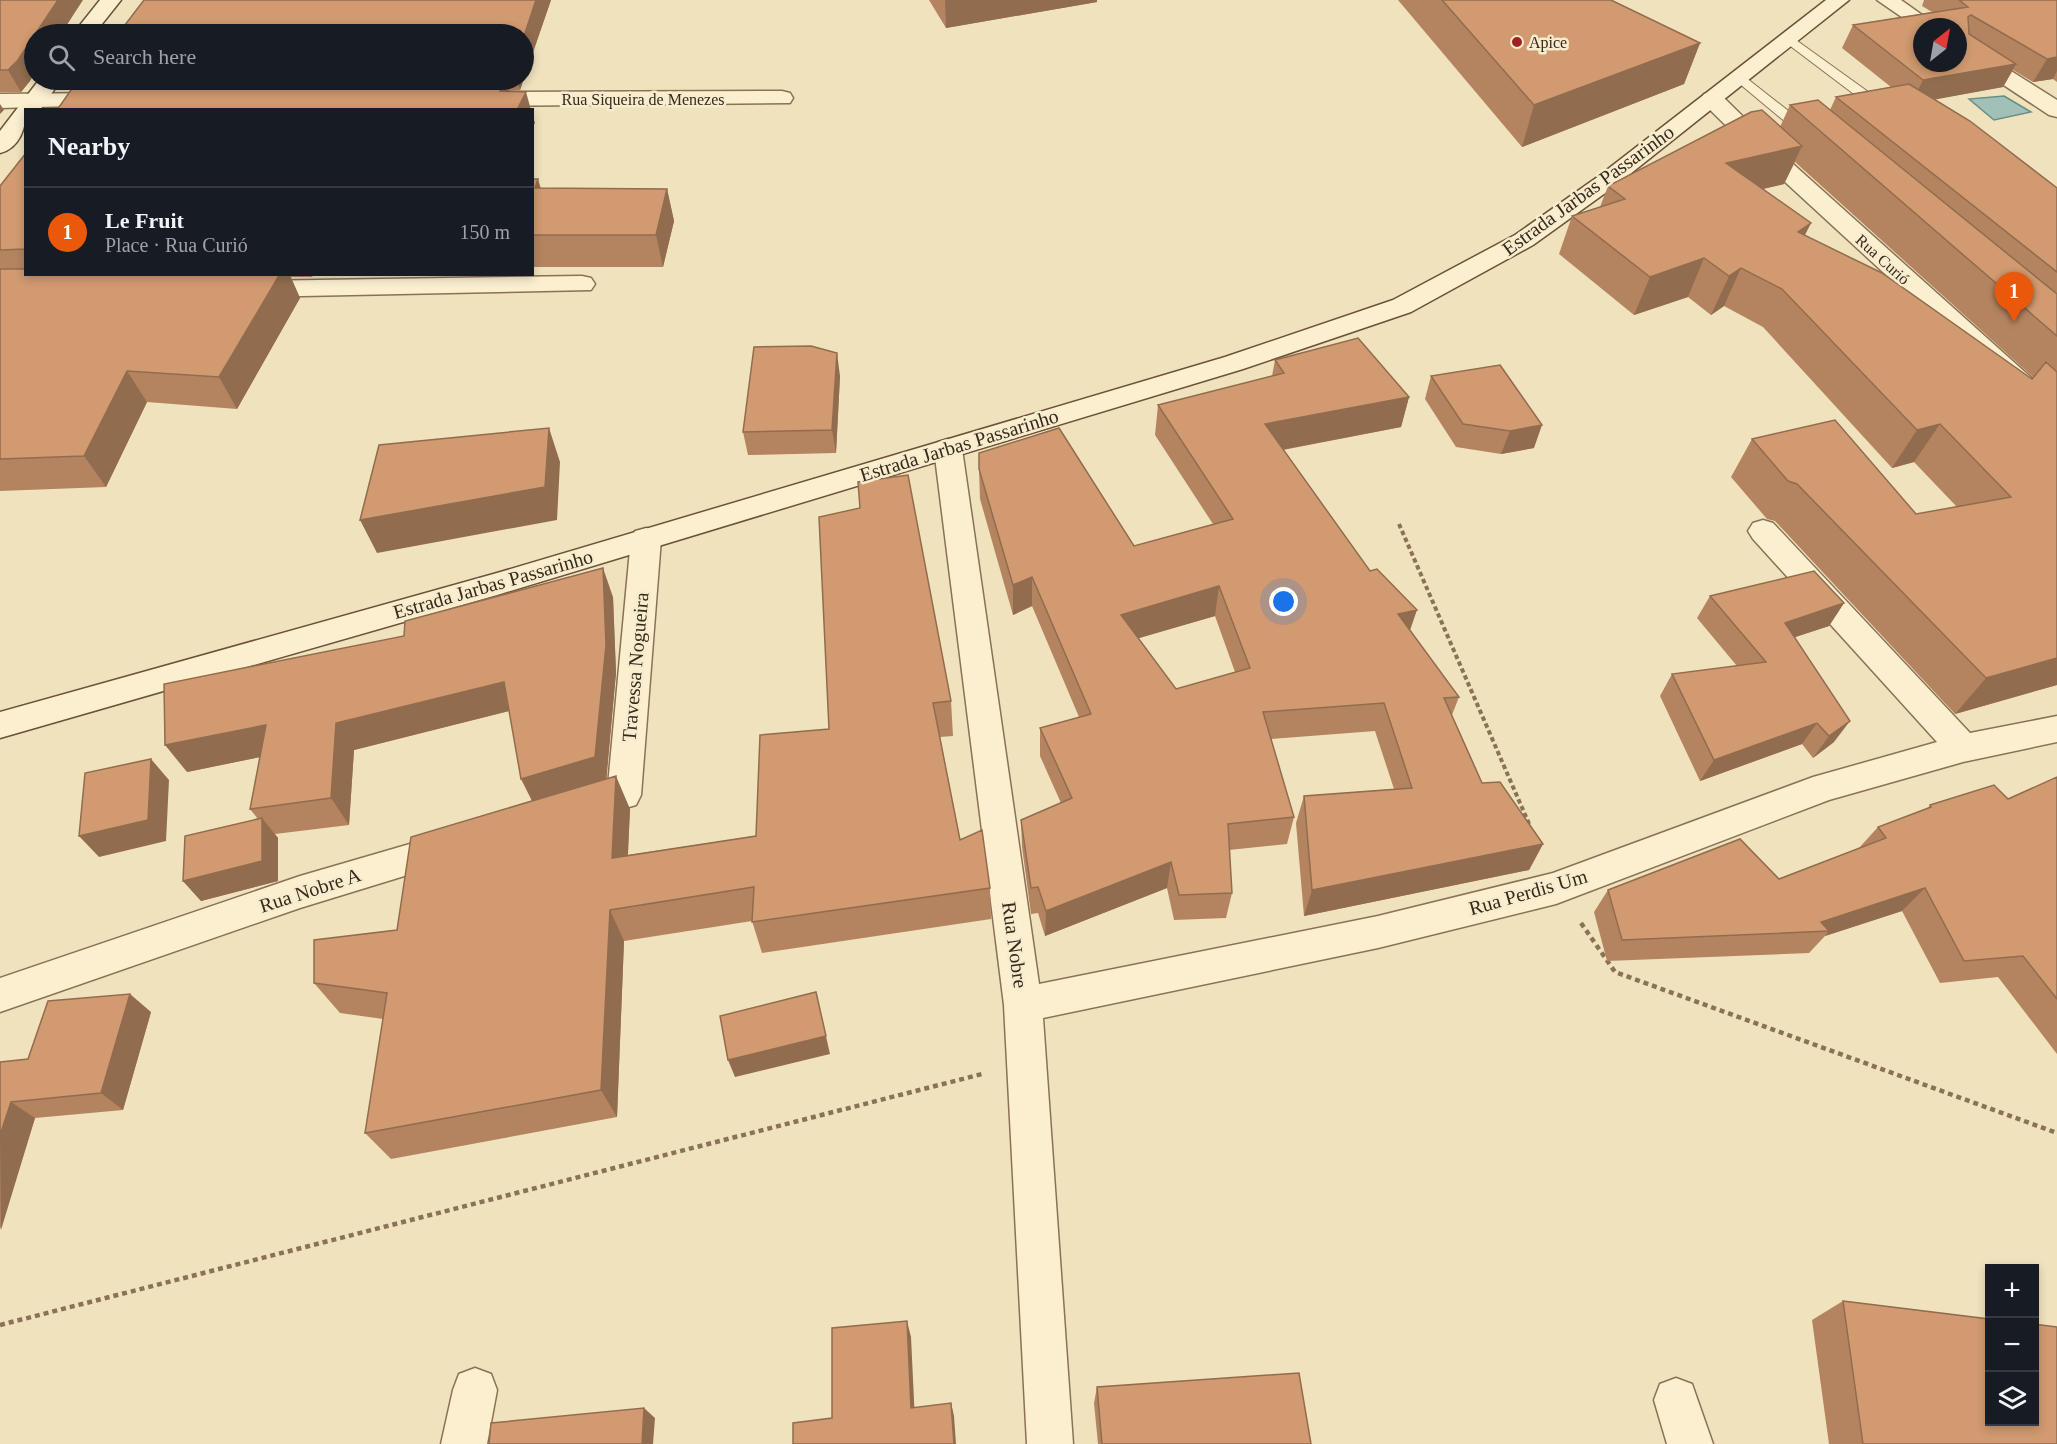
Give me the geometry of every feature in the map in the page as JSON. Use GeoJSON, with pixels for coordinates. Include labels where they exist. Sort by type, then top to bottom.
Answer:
{"type":"FeatureCollection","features":[{"type":"Feature","properties":{"kind":"street"},"geometry":{"type":"LineString","coordinates":[[91,24],[111,0]]}},
{"type":"Feature","properties":{"kind":"street","name":"Estrada Jarbas Passarinho"},"geometry":{"type":"LineString","coordinates":[[0,725],[646,539],[948,449],[1234,363],[1402,306],[1524,240],[1607,181],[1839,0]]}},
{"type":"Feature","properties":{"kind":"street"},"geometry":{"type":"LineString","coordinates":[[1887,0],[1915,18]]}},
{"type":"Feature","properties":{"kind":"street"},"geometry":{"type":"LineString","coordinates":[[1967,52],[2057,110]]}},
{"type":"Feature","properties":{"kind":"street"},"geometry":{"type":"LineString","coordinates":[[29,108],[42,90]]}},
{"type":"Feature","properties":{"kind":"street","name":"Rua Siqueira de Menezes"},"geometry":{"type":"LineString","coordinates":[[462,99],[782,98]]}},
{"type":"Feature","properties":{"kind":"street","name":"Rua Curió"},"geometry":{"type":"LineString","coordinates":[[1712,99],[2057,416]]}},
{"type":"Feature","properties":{"kind":"street"},"geometry":{"type":"LineString","coordinates":[[0,101],[29,108],[129,100]]}},
{"type":"Feature","properties":{"kind":"street"},"geometry":{"type":"LineString","coordinates":[[0,146],[24,115]]}},
{"type":"Feature","properties":{"kind":"street"},"geometry":{"type":"LineString","coordinates":[[225,289],[582,284]]}},
{"type":"Feature","properties":{"kind":"street","name":"Rua Nobre"},"geometry":{"type":"LineString","coordinates":[[948,449],[1023,1005],[1050,1444]]}},
{"type":"Feature","properties":{"kind":"street"},"geometry":{"type":"LineString","coordinates":[[1763,531],[1963,748]]}},
{"type":"Feature","properties":{"kind":"street","name":"Travessa Nogueira"},"geometry":{"type":"LineString","coordinates":[[545,818],[624,795],[646,539]]}},
{"type":"Feature","properties":{"kind":"street","name":"Rua Perdis Um"},"geometry":{"type":"LineString","coordinates":[[1023,1005],[1378,932],[1556,888],[1651,850],[1825,787],[1963,748],[2057,729]]}},
{"type":"Feature","properties":{"kind":"street","name":"Rua Nobre A"},"geometry":{"type":"LineString","coordinates":[[0,995],[131,952],[300,892],[478,838]]}},
{"type":"Feature","properties":{"kind":"street"},"geometry":{"type":"LineString","coordinates":[[464,1444],[475,1390]]}},
{"type":"Feature","properties":{"kind":"street"},"geometry":{"type":"LineString","coordinates":[[1676,1400],[1690,1444]]}},
{"type":"Feature","properties":{"kind":"lane"},"geometry":{"type":"LineString","coordinates":[[1789,39],[1873,103],[1892,114]]}},
{"type":"Feature","properties":{"kind":"lane"},"geometry":{"type":"LineString","coordinates":[[1740,76],[1813,137]]}},
{"type":"Feature","properties":{"kind":"path"},"geometry":{"type":"LineString","coordinates":[[1399,524],[1556,888],[1615,972],[2057,1133]]}},
{"type":"Feature","properties":{"kind":"path"},"geometry":{"type":"LineString","coordinates":[[0,1325],[1026,1063]]}},
{"type":"Feature","properties":{"kind":"water"},"geometry":{"type":"Polygon","coordinates":[[[2004,96],[2031,112],[1994,120],[1969,99],[2004,96]]]}},
{"type":"Feature","properties":{"kind":"building"},"geometry":{"type":"Polygon","coordinates":[[[0,0],[58,0],[42,24],[24,24],[24,51],[8,70],[0,70],[0,0]]]}},
{"type":"Feature","properties":{"kind":"building"},"geometry":{"type":"Polygon","coordinates":[[[144,0],[536,0],[528,24],[126,24],[144,0]]]}},
{"type":"Feature","properties":{"kind":"building"},"geometry":{"type":"Polygon","coordinates":[[[1442,0],[1611,0],[1700,43],[1534,105],[1442,0]]]}},
{"type":"Feature","properties":{"kind":"building"},"geometry":{"type":"Polygon","coordinates":[[[1959,0],[2057,0],[2057,57],[2047,59],[1971,15],[1968,17],[1969,34],[2016,64],[1923,80],[1853,25],[1968,7],[1959,0]]]}},
{"type":"Feature","properties":{"kind":"building"},"geometry":{"type":"Polygon","coordinates":[[[1909,84],[1970,121],[2057,188],[2057,272],[1836,97],[1909,84]]]}},
{"type":"Feature","properties":{"kind":"building"},"geometry":{"type":"Polygon","coordinates":[[[71,90],[500,90],[526,92],[518,108],[58,108],[71,90]]]}},
{"type":"Feature","properties":{"kind":"building"},"geometry":{"type":"Polygon","coordinates":[[[1818,100],[2057,294],[2057,336],[1790,105],[1818,100]]]}},
{"type":"Feature","properties":{"kind":"building"},"geometry":{"type":"Polygon","coordinates":[[[1762,110],[1802,146],[1726,163],[1811,223],[1798,232],[1882,273],[2032,379],[2046,362],[2057,372],[2057,658],[1986,678],[1797,484],[1788,481],[1752,439],[1835,420],[1916,514],[2011,497],[1940,424],[1917,430],[1782,289],[1741,268],[1729,276],[1704,258],[1650,277],[1572,216],[1625,199],[1608,186],[1751,112],[1762,110]]]}},
{"type":"Feature","properties":{"kind":"building"},"geometry":{"type":"Polygon","coordinates":[[[24,156],[24,249],[0,250],[0,186],[24,156]]]}},
{"type":"Feature","properties":{"kind":"building"},"geometry":{"type":"Polygon","coordinates":[[[534,179],[538,179],[535,188],[667,189],[656,235],[534,235],[534,179]]]}},
{"type":"Feature","properties":{"kind":"building"},"geometry":{"type":"Polygon","coordinates":[[[0,269],[24,269],[24,276],[279,276],[219,377],[127,371],[84,456],[0,459],[0,269]]]}},
{"type":"Feature","properties":{"kind":"building"},"geometry":{"type":"Polygon","coordinates":[[[1358,338],[1409,397],[1265,424],[1370,571],[1377,569],[1417,610],[1398,614],[1459,697],[1444,698],[1482,783],[1500,782],[1543,844],[1312,890],[1304,796],[1412,788],[1384,703],[1263,712],[1294,817],[1228,824],[1232,893],[1179,895],[1171,862],[1046,911],[1038,887],[1031,888],[1021,820],[1072,798],[1040,728],[1091,714],[1032,577],[1013,585],[979,469],[979,453],[1059,428],[1134,546],[1233,519],[1158,405],[1284,373],[1275,360],[1358,338]],[[1219,586],[1121,615],[1176,689],[1250,668],[1219,586]]]}},
{"type":"Feature","properties":{"kind":"building"},"geometry":{"type":"Polygon","coordinates":[[[811,346],[837,353],[832,430],[743,432],[754,347],[811,346]]]}},
{"type":"Feature","properties":{"kind":"building"},"geometry":{"type":"Polygon","coordinates":[[[1500,365],[1542,425],[1510,431],[1463,424],[1431,376],[1500,365]]]}},
{"type":"Feature","properties":{"kind":"building"},"geometry":{"type":"Polygon","coordinates":[[[549,428],[545,487],[360,520],[379,445],[549,428]]]}},
{"type":"Feature","properties":{"kind":"building"},"geometry":{"type":"Polygon","coordinates":[[[908,475],[951,701],[933,703],[960,840],[982,830],[990,888],[752,922],[754,887],[610,910],[601,1090],[365,1133],[387,993],[314,983],[314,940],[397,930],[411,837],[616,776],[612,858],[756,836],[760,735],[829,729],[819,517],[860,508],[858,482],[908,475]]]}},
{"type":"Feature","properties":{"kind":"building"},"geometry":{"type":"Polygon","coordinates":[[[603,568],[606,645],[595,757],[521,779],[504,682],[336,723],[331,798],[250,809],[266,725],[165,745],[164,684],[404,636],[405,621],[603,568]]]}},
{"type":"Feature","properties":{"kind":"building"},"geometry":{"type":"Polygon","coordinates":[[[1814,571],[1844,603],[1785,623],[1850,721],[1829,736],[1817,723],[1714,760],[1672,674],[1766,662],[1710,596],[1814,571]]]}},
{"type":"Feature","properties":{"kind":"building"},"geometry":{"type":"Polygon","coordinates":[[[151,759],[148,820],[79,836],[85,773],[151,759]]]}},
{"type":"Feature","properties":{"kind":"building"},"geometry":{"type":"Polygon","coordinates":[[[2057,777],[2057,999],[2023,956],[1964,961],[1925,888],[1821,922],[1829,931],[1622,940],[1608,890],[1740,839],[1779,879],[1886,838],[1878,827],[1931,807],[1930,805],[1994,785],[2008,799],[2057,777]]]}},
{"type":"Feature","properties":{"kind":"building"},"geometry":{"type":"Polygon","coordinates":[[[262,818],[262,861],[183,881],[185,836],[262,818]]]}},
{"type":"Feature","properties":{"kind":"building"},"geometry":{"type":"Polygon","coordinates":[[[816,992],[826,1036],[728,1060],[720,1016],[816,992]]]}},
{"type":"Feature","properties":{"kind":"building"},"geometry":{"type":"Polygon","coordinates":[[[130,994],[101,1093],[11,1102],[0,1135],[0,1062],[28,1059],[48,1001],[130,994]]]}},
{"type":"Feature","properties":{"kind":"building"},"geometry":{"type":"Polygon","coordinates":[[[1843,1301],[1985,1319],[1985,1426],[2039,1426],[2039,1325],[2057,1327],[2057,1444],[1863,1444],[1843,1301]]]}},
{"type":"Feature","properties":{"kind":"building"},"geometry":{"type":"Polygon","coordinates":[[[907,1321],[911,1408],[951,1403],[954,1444],[793,1444],[793,1423],[832,1418],[832,1328],[907,1321]]]}},
{"type":"Feature","properties":{"kind":"building"},"geometry":{"type":"Polygon","coordinates":[[[1299,1373],[1311,1444],[1102,1444],[1097,1387],[1299,1373]]]}},
{"type":"Feature","properties":{"kind":"building"},"geometry":{"type":"Polygon","coordinates":[[[644,1408],[642,1444],[489,1444],[491,1423],[644,1408]]]}},
{"type":"Feature","properties":{"kind":"place","name":"Apice"},"geometry":{"type":"Point","coordinates":[1517,42]}},
{"type":"Feature","properties":{"kind":"place","name":"Le Fruit"},"geometry":{"type":"Point","coordinates":[2014,322]}}]}
